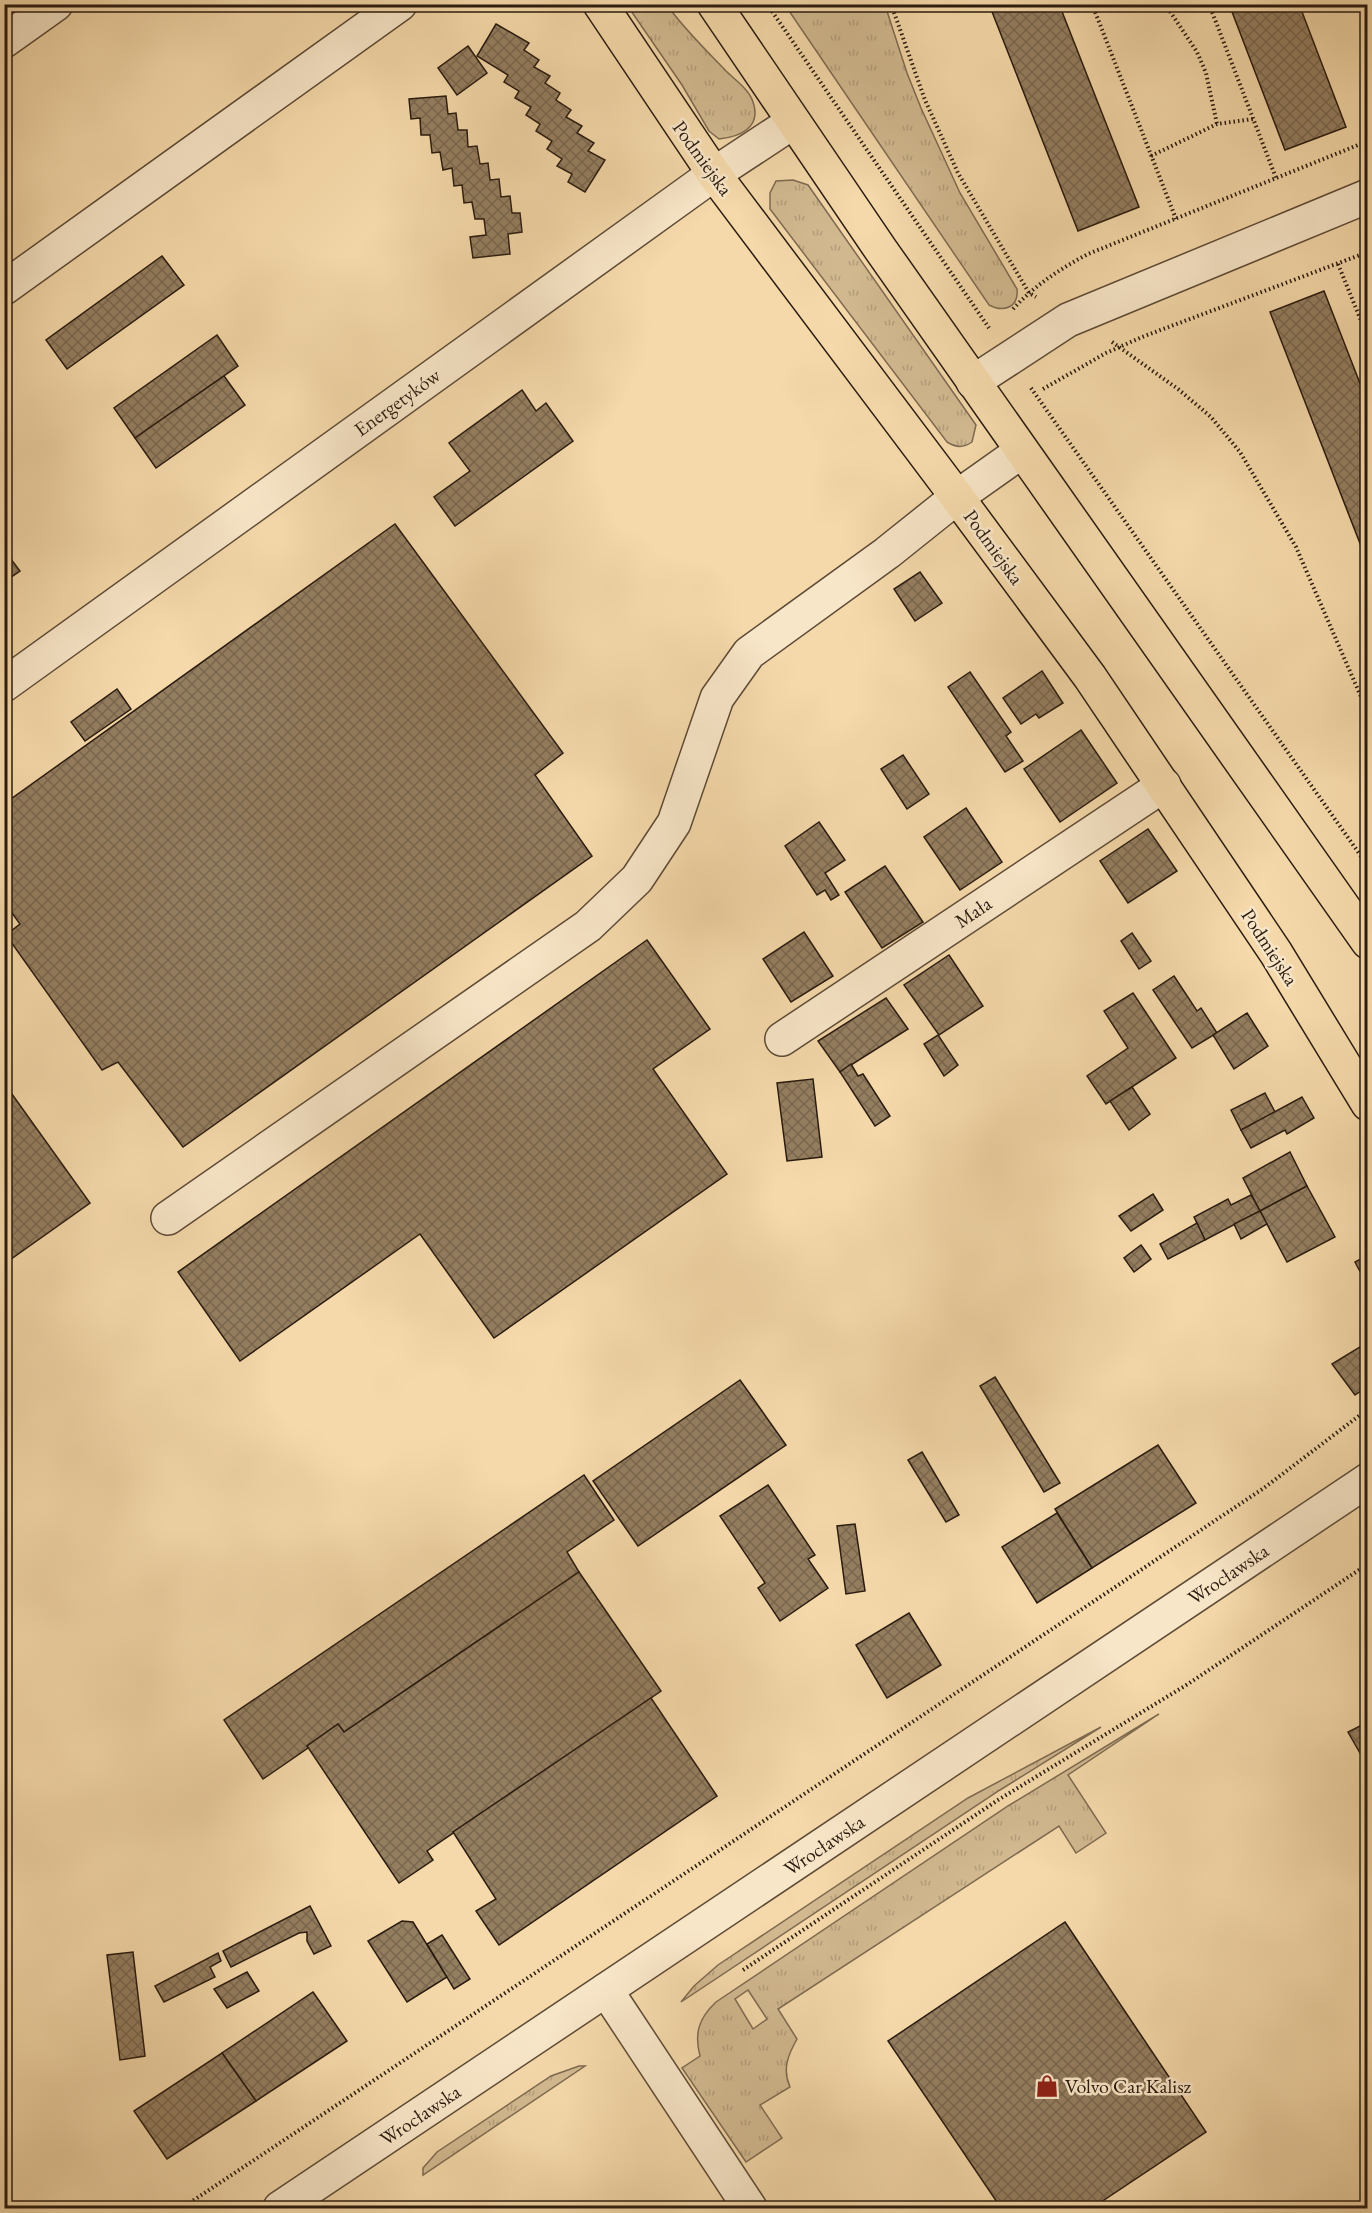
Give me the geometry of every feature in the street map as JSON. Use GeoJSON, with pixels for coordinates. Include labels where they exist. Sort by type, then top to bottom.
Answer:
{"type":"FeatureCollection","features":[{"type":"Feature","properties":{"kind":"main road","name":"Podmiejska"},"geometry":{"type":"LineString","coordinates":[[600,4],[714,174],[1090,677],[1276,953],[1368,1104]]}},
{"type":"Feature","properties":{"kind":"main road"},"geometry":{"type":"LineString","coordinates":[[714,4],[973,382],[1368,942]]}},
{"type":"Feature","properties":{"kind":"street"},"geometry":{"type":"LineString","coordinates":[[4,41],[56,4]]}},
{"type":"Feature","properties":{"kind":"street"},"geometry":{"type":"LineString","coordinates":[[4,288],[400,4]]}},
{"type":"Feature","properties":{"kind":"street","name":"Energetyków"},"geometry":{"type":"LineString","coordinates":[[4,685],[714,174],[793,122]]}},
{"type":"Feature","properties":{"kind":"street"},"geometry":{"type":"LineString","coordinates":[[973,382],[1075,316],[1368,196]]}},
{"type":"Feature","properties":{"kind":"street"},"geometry":{"type":"LineString","coordinates":[[168,1218],[588,926],[637,879],[674,823],[717,698],[749,653],[1022,451]]}},
{"type":"Feature","properties":{"kind":"street","name":"Mała"},"geometry":{"type":"LineString","coordinates":[[782,1039],[1164,785]]}},
{"type":"Feature","properties":{"kind":"street","name":"Wrocławska"},"geometry":{"type":"LineString","coordinates":[[280,2208],[1368,1480]]}},
{"type":"Feature","properties":{"kind":"street"},"geometry":{"type":"LineString","coordinates":[[606,1990],[750,2208]]}},
{"type":"Feature","properties":{"kind":"path"},"geometry":{"type":"LineString","coordinates":[[767,4],[1009,357],[1368,866]]}},
{"type":"Feature","properties":{"kind":"path"},"geometry":{"type":"LineString","coordinates":[[891,4],[925,100],[958,173],[1029,292],[1075,316],[1178,389],[1211,417],[1240,452],[1296,547],[1368,713]]}},
{"type":"Feature","properties":{"kind":"path"},"geometry":{"type":"LineString","coordinates":[[1092,4],[1176,219]]}},
{"type":"Feature","properties":{"kind":"path"},"geometry":{"type":"LineString","coordinates":[[1166,4],[1197,52],[1206,73],[1217,124]]}},
{"type":"Feature","properties":{"kind":"path"},"geometry":{"type":"LineString","coordinates":[[1209,4],[1276,178]]}},
{"type":"Feature","properties":{"kind":"path"},"geometry":{"type":"LineString","coordinates":[[1151,156],[1217,124],[1253,119]]}},
{"type":"Feature","properties":{"kind":"path"},"geometry":{"type":"LineString","coordinates":[[1013,310],[1029,292],[1063,267],[1088,254],[1368,141]]}},
{"type":"Feature","properties":{"kind":"path"},"geometry":{"type":"LineString","coordinates":[[1043,389],[1120,347],[1368,252]]}},
{"type":"Feature","properties":{"kind":"path"},"geometry":{"type":"LineString","coordinates":[[1338,264],[1368,338]]}},
{"type":"Feature","properties":{"kind":"path"},"geometry":{"type":"LineString","coordinates":[[182,2208],[1264,1488],[1368,1409]]}},
{"type":"Feature","properties":{"kind":"path"},"geometry":{"type":"LineString","coordinates":[[743,1970],[998,1800],[1188,1684],[1368,1564]]}},
{"type":"Feature","properties":{"kind":"green space"},"geometry":{"type":"Polygon","coordinates":[[[627,5],[667,5],[695,39],[748,93],[755,111],[747,130],[719,139],[709,131],[682,85],[627,5]]]}},
{"type":"Feature","properties":{"kind":"green space"},"geometry":{"type":"Polygon","coordinates":[[[785,5],[885,5],[907,73],[960,193],[1017,289],[1016,300],[1013,304],[1005,308],[989,305],[785,5]]]}},
{"type":"Feature","properties":{"kind":"green space"},"geometry":{"type":"Polygon","coordinates":[[[793,180],[808,185],[976,425],[972,442],[960,446],[947,442],[770,209],[770,193],[776,181],[793,180]]]}},
{"type":"Feature","properties":{"kind":"green space"},"geometry":{"type":"Polygon","coordinates":[[[1159,1714],[1068,1775],[1106,1833],[1076,1853],[1059,1826],[778,2009],[797,2039],[786,2068],[790,2087],[760,2105],[782,2138],[746,2162],[682,2068],[700,2056],[698,2033],[705,2014],[716,2002],[1008,1806],[1159,1714]],[[748,1990],[735,1999],[753,2029],[767,2019],[748,1990]]]}},
{"type":"Feature","properties":{"kind":"green space"},"geometry":{"type":"Polygon","coordinates":[[[1101,1727],[1000,1790],[681,2002],[694,1986],[718,1965],[968,1798],[1101,1727]]]}},
{"type":"Feature","properties":{"kind":"green space"},"geometry":{"type":"Polygon","coordinates":[[[585,2066],[423,2175],[423,2168],[437,2152],[551,2076],[585,2066]]]}},
{"type":"Feature","properties":{"kind":"building"},"geometry":{"type":"Polygon","coordinates":[[[989,4],[1059,4],[1139,207],[1078,231],[989,4]]]}},
{"type":"Feature","properties":{"kind":"building"},"geometry":{"type":"Polygon","coordinates":[[[1229,4],[1299,4],[1346,127],[1285,150],[1229,4]]]}},
{"type":"Feature","properties":{"kind":"building"},"geometry":{"type":"Polygon","coordinates":[[[496,24],[529,43],[524,50],[539,60],[534,67],[550,76],[545,83],[560,93],[556,100],[571,110],[566,117],[582,126],[577,133],[594,143],[588,151],[605,160],[585,192],[568,182],[572,174],[557,166],[562,159],[547,149],[552,141],[536,131],[540,124],[526,115],[531,107],[515,98],[519,91],[504,82],[508,75],[477,56],[496,24]]]}},
{"type":"Feature","properties":{"kind":"building"},"geometry":{"type":"Polygon","coordinates":[[[468,46],[487,73],[457,95],[438,68],[468,46]]]}},
{"type":"Feature","properties":{"kind":"building"},"geometry":{"type":"Polygon","coordinates":[[[446,96],[448,114],[456,113],[458,130],[467,130],[468,147],[477,146],[480,164],[488,163],[490,180],[499,179],[501,197],[510,196],[512,213],[520,213],[522,232],[508,234],[510,254],[473,258],[470,237],[486,235],[484,219],[475,219],[472,202],[464,203],[462,185],[454,186],[452,168],[443,170],[440,152],[432,153],[430,135],[421,135],[420,118],[411,119],[409,99],[446,96]]]}},
{"type":"Feature","properties":{"kind":"building"},"geometry":{"type":"Polygon","coordinates":[[[162,256],[184,285],[67,369],[46,340],[162,256]]]}},
{"type":"Feature","properties":{"kind":"building"},"geometry":{"type":"Polygon","coordinates":[[[1324,291],[1368,404],[1368,564],[1270,312],[1324,291]]]}},
{"type":"Feature","properties":{"kind":"building"},"geometry":{"type":"Polygon","coordinates":[[[217,335],[238,366],[135,438],[114,408],[217,335]]]}},
{"type":"Feature","properties":{"kind":"building"},"geometry":{"type":"Polygon","coordinates":[[[224,376],[245,405],[156,468],[135,438],[224,376]]]}},
{"type":"Feature","properties":{"kind":"building"},"geometry":{"type":"Polygon","coordinates":[[[522,390],[536,411],[546,403],[573,441],[455,526],[434,497],[470,471],[449,443],[522,390]]]}},
{"type":"Feature","properties":{"kind":"building"},"geometry":{"type":"Polygon","coordinates":[[[395,524],[563,753],[535,775],[592,856],[183,1147],[118,1062],[102,1070],[6,935],[20,924],[4,902],[4,804],[395,524]]]}},
{"type":"Feature","properties":{"kind":"building"},"geometry":{"type":"Polygon","coordinates":[[[4,550],[20,571],[4,582],[4,550]]]}},
{"type":"Feature","properties":{"kind":"building"},"geometry":{"type":"Polygon","coordinates":[[[920,572],[942,603],[915,621],[894,589],[920,572]]]}},
{"type":"Feature","properties":{"kind":"building"},"geometry":{"type":"Polygon","coordinates":[[[1042,671],[1063,703],[1039,718],[1036,714],[1021,724],[1003,698],[1042,671]]]}},
{"type":"Feature","properties":{"kind":"building"},"geometry":{"type":"Polygon","coordinates":[[[970,672],[1011,732],[1006,736],[1023,761],[1005,772],[948,687],[970,672]]]}},
{"type":"Feature","properties":{"kind":"building"},"geometry":{"type":"Polygon","coordinates":[[[117,689],[131,709],[85,741],[71,722],[117,689]]]}},
{"type":"Feature","properties":{"kind":"building"},"geometry":{"type":"Polygon","coordinates":[[[1081,730],[1117,783],[1060,822],[1024,769],[1081,730]]]}},
{"type":"Feature","properties":{"kind":"building"},"geometry":{"type":"Polygon","coordinates":[[[903,755],[929,794],[907,809],[881,769],[903,755]]]}},
{"type":"Feature","properties":{"kind":"building"},"geometry":{"type":"Polygon","coordinates":[[[966,808],[1002,862],[960,890],[924,837],[966,808]]]}},
{"type":"Feature","properties":{"kind":"building"},"geometry":{"type":"Polygon","coordinates":[[[819,822],[845,860],[825,873],[839,895],[831,900],[825,890],[817,895],[785,846],[819,822]]]}},
{"type":"Feature","properties":{"kind":"building"},"geometry":{"type":"Polygon","coordinates":[[[1148,829],[1177,871],[1128,903],[1100,861],[1148,829]]]}},
{"type":"Feature","properties":{"kind":"building"},"geometry":{"type":"Polygon","coordinates":[[[885,866],[923,922],[882,948],[845,892],[885,866]]]}},
{"type":"Feature","properties":{"kind":"building"},"geometry":{"type":"Polygon","coordinates":[[[804,932],[833,976],[791,1002],[763,959],[804,932]]]}},
{"type":"Feature","properties":{"kind":"building"},"geometry":{"type":"Polygon","coordinates":[[[1132,933],[1151,961],[1139,969],[1121,941],[1132,933]]]}},
{"type":"Feature","properties":{"kind":"building"},"geometry":{"type":"Polygon","coordinates":[[[647,940],[710,1029],[653,1069],[727,1174],[494,1338],[420,1234],[240,1361],[178,1272],[647,940]]]}},
{"type":"Feature","properties":{"kind":"building"},"geometry":{"type":"Polygon","coordinates":[[[949,955],[983,1006],[939,1035],[904,985],[949,955]]]}},
{"type":"Feature","properties":{"kind":"building"},"geometry":{"type":"Polygon","coordinates":[[[1174,976],[1197,1011],[1201,1008],[1217,1033],[1192,1048],[1153,990],[1174,976]]]}},
{"type":"Feature","properties":{"kind":"building"},"geometry":{"type":"Polygon","coordinates":[[[1133,993],[1176,1058],[1106,1104],[1087,1076],[1128,1048],[1104,1011],[1133,993]]]}},
{"type":"Feature","properties":{"kind":"building"},"geometry":{"type":"Polygon","coordinates":[[[886,998],[908,1029],[840,1072],[818,1041],[886,998]]]}},
{"type":"Feature","properties":{"kind":"building"},"geometry":{"type":"Polygon","coordinates":[[[1247,1013],[1268,1046],[1234,1069],[1213,1035],[1247,1013]]]}},
{"type":"Feature","properties":{"kind":"building"},"geometry":{"type":"Polygon","coordinates":[[[938,1035],[958,1065],[944,1076],[924,1044],[938,1035]]]}},
{"type":"Feature","properties":{"kind":"building"},"geometry":{"type":"Polygon","coordinates":[[[851,1064],[858,1076],[863,1074],[890,1116],[875,1126],[840,1072],[851,1064]]]}},
{"type":"Feature","properties":{"kind":"building"},"geometry":{"type":"Polygon","coordinates":[[[813,1079],[822,1157],[787,1161],[777,1083],[813,1079]]]}},
{"type":"Feature","properties":{"kind":"building"},"geometry":{"type":"Polygon","coordinates":[[[4,1083],[90,1203],[4,1264],[4,1083]]]}},
{"type":"Feature","properties":{"kind":"building"},"geometry":{"type":"Polygon","coordinates":[[[1132,1087],[1150,1114],[1129,1130],[1110,1101],[1132,1087]]]}},
{"type":"Feature","properties":{"kind":"building"},"geometry":{"type":"Polygon","coordinates":[[[1265,1093],[1275,1112],[1241,1130],[1231,1110],[1265,1093]]]}},
{"type":"Feature","properties":{"kind":"building"},"geometry":{"type":"Polygon","coordinates":[[[1302,1097],[1314,1118],[1287,1134],[1285,1130],[1251,1148],[1241,1130],[1302,1097]]]}},
{"type":"Feature","properties":{"kind":"building"},"geometry":{"type":"Polygon","coordinates":[[[1290,1152],[1307,1186],[1260,1211],[1243,1178],[1290,1152]]]}},
{"type":"Feature","properties":{"kind":"building"},"geometry":{"type":"Polygon","coordinates":[[[1307,1186],[1335,1237],[1287,1262],[1260,1211],[1307,1186]]]}},
{"type":"Feature","properties":{"kind":"building"},"geometry":{"type":"Polygon","coordinates":[[[1153,1194],[1163,1210],[1131,1231],[1119,1216],[1153,1194]]]}},
{"type":"Feature","properties":{"kind":"building"},"geometry":{"type":"Polygon","coordinates":[[[1251,1195],[1260,1211],[1205,1240],[1194,1217],[1228,1199],[1231,1205],[1251,1195]]]}},
{"type":"Feature","properties":{"kind":"building"},"geometry":{"type":"Polygon","coordinates":[[[1260,1211],[1267,1224],[1241,1239],[1234,1224],[1260,1211]]]}},
{"type":"Feature","properties":{"kind":"building"},"geometry":{"type":"Polygon","coordinates":[[[1197,1223],[1205,1240],[1168,1259],[1160,1244],[1197,1223]]]}},
{"type":"Feature","properties":{"kind":"building"},"geometry":{"type":"Polygon","coordinates":[[[1141,1245],[1151,1259],[1134,1272],[1124,1258],[1141,1245]]]}},
{"type":"Feature","properties":{"kind":"building"},"geometry":{"type":"Polygon","coordinates":[[[1368,1255],[1368,1274],[1363,1277],[1355,1262],[1368,1255]]]}},
{"type":"Feature","properties":{"kind":"building"},"geometry":{"type":"Polygon","coordinates":[[[1368,1342],[1368,1386],[1355,1395],[1332,1364],[1368,1342]]]}},
{"type":"Feature","properties":{"kind":"building"},"geometry":{"type":"Polygon","coordinates":[[[995,1377],[1060,1483],[1044,1492],[980,1386],[995,1377]]]}},
{"type":"Feature","properties":{"kind":"building"},"geometry":{"type":"Polygon","coordinates":[[[740,1380],[786,1445],[638,1546],[593,1481],[740,1380]]]}},
{"type":"Feature","properties":{"kind":"building"},"geometry":{"type":"Polygon","coordinates":[[[1158,1445],[1196,1503],[1092,1568],[1055,1509],[1158,1445]]]}},
{"type":"Feature","properties":{"kind":"building"},"geometry":{"type":"Polygon","coordinates":[[[922,1452],[959,1515],[946,1522],[908,1460],[922,1452]]]}},
{"type":"Feature","properties":{"kind":"building"},"geometry":{"type":"Polygon","coordinates":[[[584,1475],[614,1520],[567,1552],[579,1572],[344,1732],[338,1724],[263,1779],[224,1720],[584,1475]]]}},
{"type":"Feature","properties":{"kind":"building"},"geometry":{"type":"Polygon","coordinates":[[[768,1485],[815,1555],[808,1559],[828,1588],[780,1621],[758,1588],[765,1583],[720,1516],[768,1485]]]}},
{"type":"Feature","properties":{"kind":"building"},"geometry":{"type":"Polygon","coordinates":[[[1057,1513],[1092,1568],[1037,1603],[1002,1547],[1057,1513]]]}},
{"type":"Feature","properties":{"kind":"building"},"geometry":{"type":"Polygon","coordinates":[[[855,1524],[865,1591],[846,1594],[837,1526],[855,1524]]]}},
{"type":"Feature","properties":{"kind":"building"},"geometry":{"type":"Polygon","coordinates":[[[579,1572],[661,1691],[427,1851],[433,1860],[399,1883],[307,1746],[338,1724],[344,1732],[579,1572]]]}},
{"type":"Feature","properties":{"kind":"building"},"geometry":{"type":"Polygon","coordinates":[[[909,1613],[941,1665],[887,1698],[856,1645],[909,1613]]]}},
{"type":"Feature","properties":{"kind":"building"},"geometry":{"type":"Polygon","coordinates":[[[651,1698],[717,1796],[499,1945],[476,1911],[496,1899],[453,1832],[651,1698]]]}},
{"type":"Feature","properties":{"kind":"building"},"geometry":{"type":"Polygon","coordinates":[[[1368,1722],[1368,1767],[1348,1732],[1368,1722]]]}},
{"type":"Feature","properties":{"kind":"building"},"geometry":{"type":"Polygon","coordinates":[[[310,1906],[331,1946],[314,1954],[307,1941],[307,1932],[299,1933],[231,1967],[223,1951],[310,1906]]]}},
{"type":"Feature","properties":{"kind":"building"},"geometry":{"type":"Polygon","coordinates":[[[402,1921],[413,1922],[447,1977],[407,2002],[368,1941],[402,1921]]]}},
{"type":"Feature","properties":{"kind":"building","name":"Volvo Car Kalisz"},"geometry":{"type":"Polygon","coordinates":[[[1065,1922],[1206,2132],[1092,2208],[1001,2208],[888,2041],[1065,1922]]]}},
{"type":"Feature","properties":{"kind":"building"},"geometry":{"type":"Polygon","coordinates":[[[442,1935],[470,1979],[454,1989],[427,1944],[442,1935]]]}},
{"type":"Feature","properties":{"kind":"building"},"geometry":{"type":"Polygon","coordinates":[[[133,1952],[145,2056],[120,2060],[107,1955],[133,1952]]]}},
{"type":"Feature","properties":{"kind":"building"},"geometry":{"type":"Polygon","coordinates":[[[218,1953],[221,1961],[210,1967],[215,1977],[164,2002],[155,1986],[218,1953]]]}},
{"type":"Feature","properties":{"kind":"building"},"geometry":{"type":"Polygon","coordinates":[[[247,1972],[259,1991],[227,2008],[214,1989],[247,1972]]]}},
{"type":"Feature","properties":{"kind":"building"},"geometry":{"type":"Polygon","coordinates":[[[313,1992],[347,2041],[256,2101],[222,2053],[313,1992]]]}},
{"type":"Feature","properties":{"kind":"building"},"geometry":{"type":"Polygon","coordinates":[[[222,2053],[256,2101],[167,2159],[134,2111],[222,2053]]]}},
{"type":"Feature","properties":{"kind":"place","name":"Volvo Car Kalisz"},"geometry":{"type":"Point","coordinates":[1047,2086]}}]}
